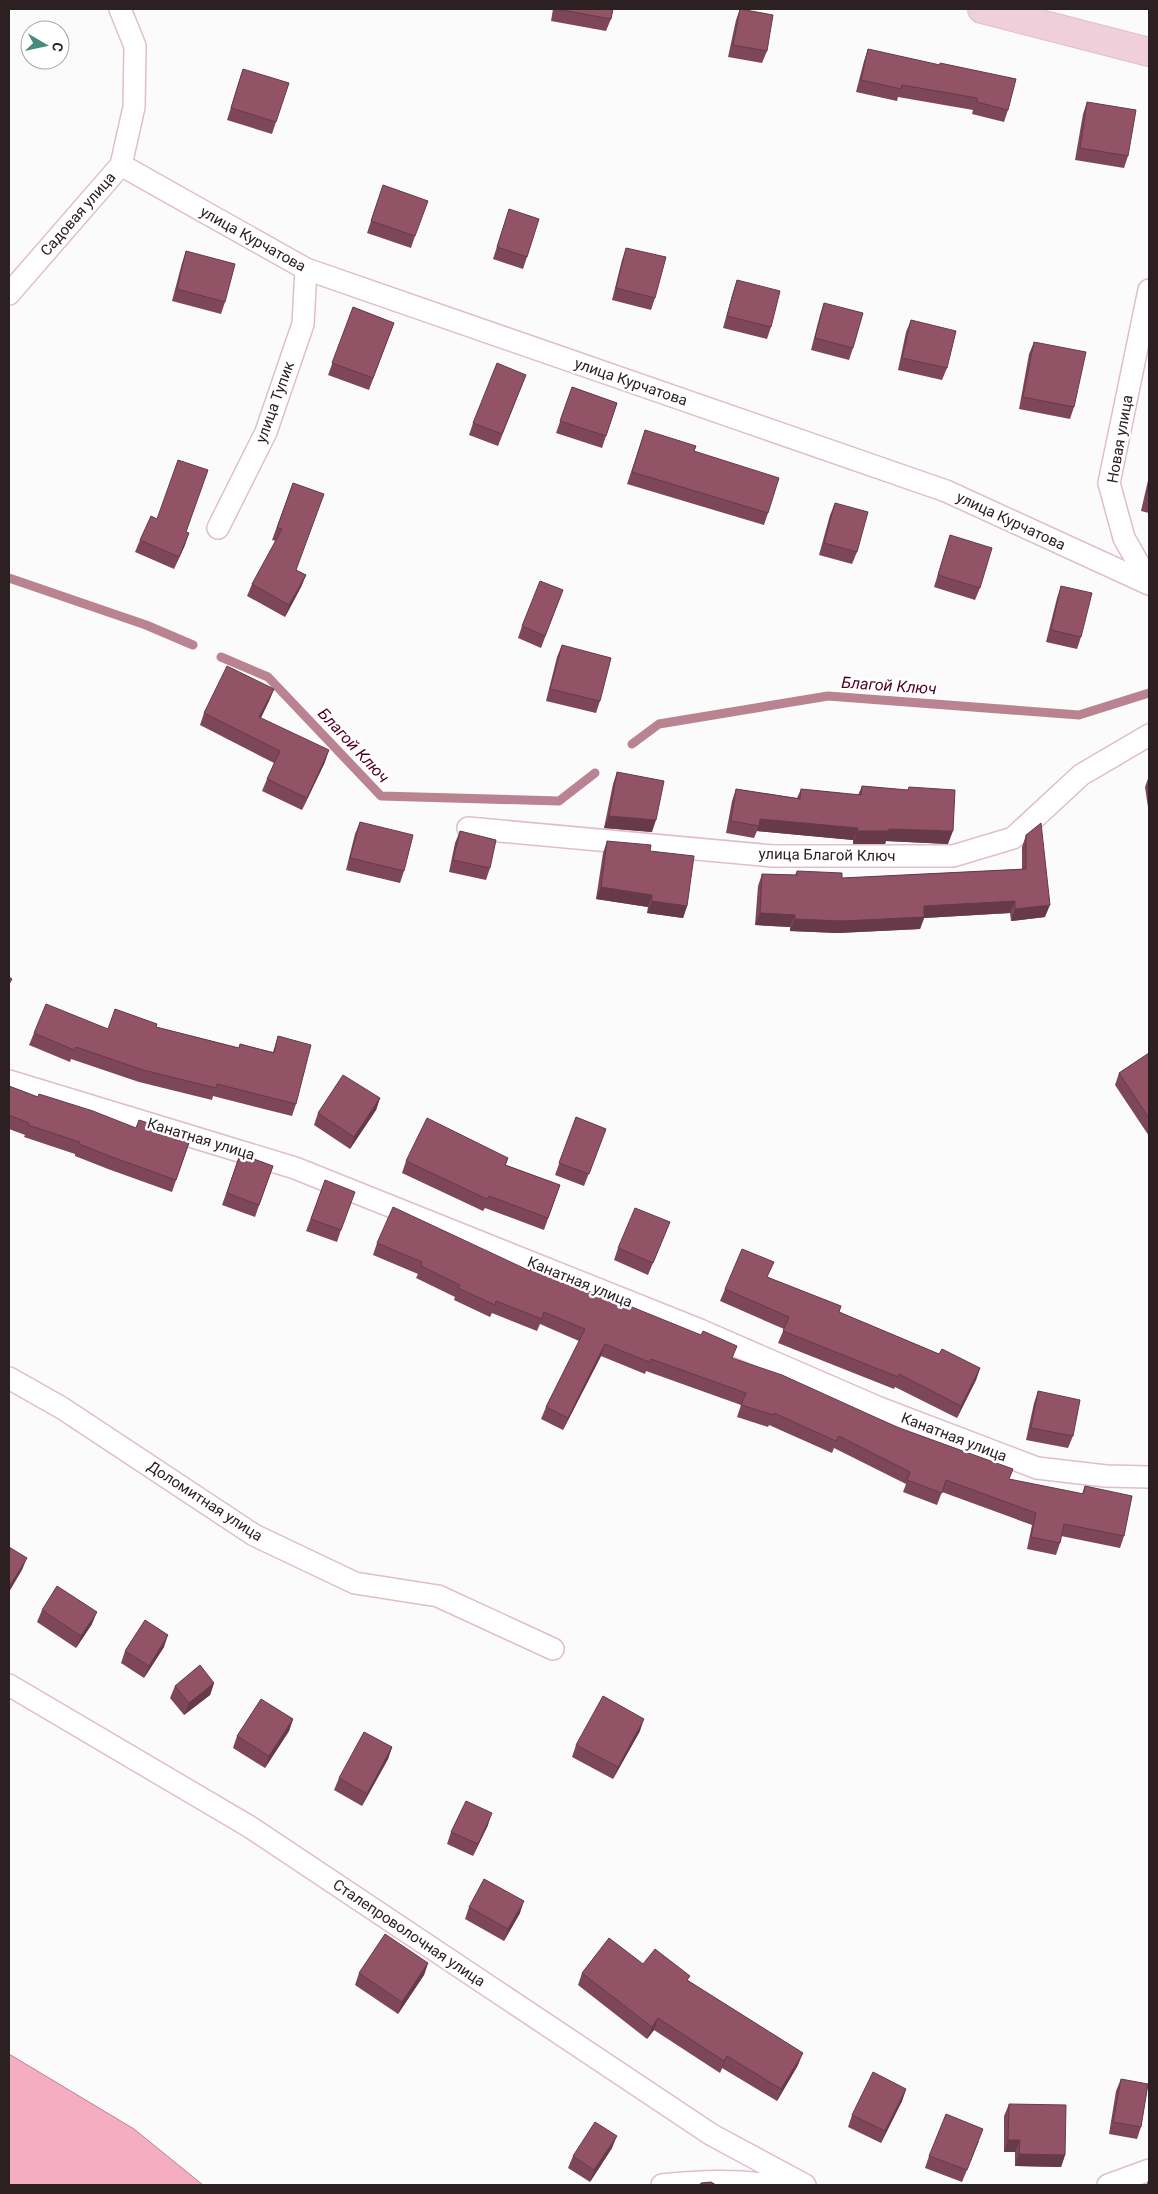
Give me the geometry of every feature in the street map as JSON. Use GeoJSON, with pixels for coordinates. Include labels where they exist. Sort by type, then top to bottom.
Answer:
{"type":"FeatureCollection","features":[{"type":"Feature","properties":{"kind":"street","name":"Садовая улица"},"geometry":{"type":"LineString","coordinates":[[9,294],[121,165],[134,107],[134,46],[120,9]]}},
{"type":"Feature","properties":{"kind":"street"},"geometry":{"type":"LineString","coordinates":[[982,9],[1149,52]]}},
{"type":"Feature","properties":{"kind":"street","name":"улица Курчатова"},"geometry":{"type":"LineString","coordinates":[[121,165],[306,269],[946,492],[1149,583]]}},
{"type":"Feature","properties":{"kind":"street","name":"улица Тупик"},"geometry":{"type":"LineString","coordinates":[[218,528],[266,432],[303,324],[306,269]]}},
{"type":"Feature","properties":{"kind":"street","name":"Новая улица"},"geometry":{"type":"LineString","coordinates":[[1149,290],[1109,483],[1124,538],[1149,583]]}},
{"type":"Feature","properties":{"kind":"street","name":"улица Благой Ключ"},"geometry":{"type":"LineString","coordinates":[[468,828],[773,856],[954,856],[1013,838],[1081,775],[1149,735]]}},
{"type":"Feature","properties":{"kind":"street","name":"Канатная улица"},"geometry":{"type":"LineString","coordinates":[[9,1081],[295,1168],[700,1330],[877,1407],[1037,1468],[1106,1476],[1149,1478]]}},
{"type":"Feature","properties":{"kind":"street","name":"Доломитная улица"},"geometry":{"type":"LineString","coordinates":[[9,1378],[62,1408],[254,1535],[355,1583],[438,1596],[553,1649]]}},
{"type":"Feature","properties":{"kind":"street","name":"Сталепроволочная улица"},"geometry":{"type":"LineString","coordinates":[[9,1686],[250,1826],[712,2135],[805,2185]]}},
{"type":"Feature","properties":{"kind":"street"},"geometry":{"type":"LineString","coordinates":[[1108,2185],[1149,2170]]}},
{"type":"Feature","properties":{"kind":"street"},"geometry":{"type":"LineString","coordinates":[[662,2185],[727,2183],[772,2185]]}},
{"type":"Feature","properties":{"kind":"shaded area"},"geometry":{"type":"Polygon","coordinates":[[[9,2054],[134,2129],[203,2185],[9,2185],[9,2054]]]}},
{"type":"Feature","properties":{"kind":"building"},"geometry":{"type":"Polygon","coordinates":[[[556,9],[613,9],[611,19],[556,9]]]}},
{"type":"Feature","properties":{"kind":"building"},"geometry":{"type":"Polygon","coordinates":[[[740,9],[773,15],[767,51],[733,45],[740,9]]]}},
{"type":"Feature","properties":{"kind":"building"},"geometry":{"type":"Polygon","coordinates":[[[868,49],[1016,79],[1008,110],[977,102],[977,98],[902,85],[901,89],[861,80],[868,49]]]}},
{"type":"Feature","properties":{"kind":"building"},"geometry":{"type":"Polygon","coordinates":[[[243,69],[289,83],[276,122],[231,108],[243,69]]]}},
{"type":"Feature","properties":{"kind":"building"},"geometry":{"type":"Polygon","coordinates":[[[1087,102],[1136,110],[1128,156],[1080,148],[1087,102]]]}},
{"type":"Feature","properties":{"kind":"building"},"geometry":{"type":"Polygon","coordinates":[[[383,185],[428,201],[415,236],[371,221],[383,185]]]}},
{"type":"Feature","properties":{"kind":"building"},"geometry":{"type":"Polygon","coordinates":[[[509,209],[539,219],[527,257],[497,247],[509,209]]]}},
{"type":"Feature","properties":{"kind":"building"},"geometry":{"type":"Polygon","coordinates":[[[626,248],[666,257],[655,298],[616,288],[626,248]]]}},
{"type":"Feature","properties":{"kind":"building"},"geometry":{"type":"Polygon","coordinates":[[[186,251],[235,264],[225,302],[177,289],[186,251]]]}},
{"type":"Feature","properties":{"kind":"building"},"geometry":{"type":"Polygon","coordinates":[[[737,280],[780,291],[771,327],[727,316],[737,280]]]}},
{"type":"Feature","properties":{"kind":"building"},"geometry":{"type":"Polygon","coordinates":[[[824,303],[863,313],[853,348],[815,338],[824,303]]]}},
{"type":"Feature","properties":{"kind":"building"},"geometry":{"type":"Polygon","coordinates":[[[353,307],[394,323],[373,378],[332,363],[353,307]]]}},
{"type":"Feature","properties":{"kind":"building"},"geometry":{"type":"Polygon","coordinates":[[[911,320],[956,331],[947,368],[902,358],[911,320]]]}},
{"type":"Feature","properties":{"kind":"building"},"geometry":{"type":"Polygon","coordinates":[[[1034,342],[1086,352],[1074,407],[1023,397],[1034,342]]]}},
{"type":"Feature","properties":{"kind":"building"},"geometry":{"type":"Polygon","coordinates":[[[497,363],[526,375],[502,434],[473,423],[497,363]]]}},
{"type":"Feature","properties":{"kind":"building"},"geometry":{"type":"Polygon","coordinates":[[[572,387],[617,403],[606,436],[560,421],[572,387]]]}},
{"type":"Feature","properties":{"kind":"building"},"geometry":{"type":"Polygon","coordinates":[[[645,430],[696,446],[694,451],[779,478],[768,513],[632,472],[645,430]]]}},
{"type":"Feature","properties":{"kind":"building"},"geometry":{"type":"Polygon","coordinates":[[[178,460],[208,470],[186,532],[189,533],[179,557],[140,540],[151,516],[157,519],[178,460]]]}},
{"type":"Feature","properties":{"kind":"building"},"geometry":{"type":"Polygon","coordinates":[[[293,483],[324,494],[296,570],[306,575],[289,605],[252,584],[282,529],[277,528],[293,483]]]}},
{"type":"Feature","properties":{"kind":"building"},"geometry":{"type":"Polygon","coordinates":[[[1149,483],[1149,500],[1146,499],[1149,483]]]}},
{"type":"Feature","properties":{"kind":"building"},"geometry":{"type":"Polygon","coordinates":[[[835,503],[868,512],[857,552],[824,543],[835,503]]]}},
{"type":"Feature","properties":{"kind":"building"},"geometry":{"type":"Polygon","coordinates":[[[950,535],[992,548],[980,588],[938,575],[950,535]]]}},
{"type":"Feature","properties":{"kind":"building"},"geometry":{"type":"Polygon","coordinates":[[[540,581],[563,590],[545,636],[522,626],[540,581]]]}},
{"type":"Feature","properties":{"kind":"building"},"geometry":{"type":"Polygon","coordinates":[[[1061,586],[1092,593],[1081,637],[1051,630],[1061,586]]]}},
{"type":"Feature","properties":{"kind":"building"},"geometry":{"type":"Polygon","coordinates":[[[562,645],[611,658],[600,701],[550,689],[562,645]]]}},
{"type":"Feature","properties":{"kind":"building"},"geometry":{"type":"Polygon","coordinates":[[[227,666],[274,689],[259,717],[329,750],[307,798],[267,779],[280,751],[204,713],[227,666]]]}},
{"type":"Feature","properties":{"kind":"building"},"geometry":{"type":"Polygon","coordinates":[[[617,772],[664,781],[656,820],[609,816],[617,772]]]}},
{"type":"Feature","properties":{"kind":"building"},"geometry":{"type":"Polygon","coordinates":[[[862,786],[908,790],[909,787],[955,790],[953,831],[889,829],[889,831],[857,831],[858,828],[760,819],[759,826],[731,821],[736,789],[800,799],[801,789],[861,795],[862,786]]]}},
{"type":"Feature","properties":{"kind":"building"},"geometry":{"type":"Polygon","coordinates":[[[360,822],[413,835],[404,871],[350,858],[360,822]]]}},
{"type":"Feature","properties":{"kind":"building"},"geometry":{"type":"Polygon","coordinates":[[[1041,823],[1050,905],[1015,909],[1015,901],[924,906],[924,917],[842,921],[795,919],[795,915],[760,913],[762,874],[797,875],[797,871],[842,873],[842,878],[1026,869],[1026,835],[1041,823]]]}},
{"type":"Feature","properties":{"kind":"building"},"geometry":{"type":"Polygon","coordinates":[[[460,831],[496,840],[490,868],[453,860],[460,831]]]}},
{"type":"Feature","properties":{"kind":"building"},"geometry":{"type":"Polygon","coordinates":[[[607,841],[651,845],[650,851],[694,856],[687,906],[652,901],[652,895],[601,887],[607,841]]]}},
{"type":"Feature","properties":{"kind":"building"},"geometry":{"type":"Polygon","coordinates":[[[46,1004],[108,1029],[115,1009],[157,1024],[156,1027],[239,1048],[240,1044],[274,1053],[278,1036],[311,1045],[296,1104],[217,1084],[216,1088],[143,1070],[76,1047],[74,1050],[34,1033],[46,1004]]]}},
{"type":"Feature","properties":{"kind":"building"},"geometry":{"type":"Polygon","coordinates":[[[1149,1053],[1149,1118],[1119,1073],[1149,1053]]]}},
{"type":"Feature","properties":{"kind":"building"},"geometry":{"type":"Polygon","coordinates":[[[343,1075],[380,1098],[354,1137],[318,1113],[343,1075]]]}},
{"type":"Feature","properties":{"kind":"building"},"geometry":{"type":"Polygon","coordinates":[[[9,1086],[38,1097],[39,1094],[93,1111],[136,1128],[139,1120],[191,1137],[176,1180],[79,1144],[80,1142],[28,1125],[29,1123],[9,1115],[9,1086]]]}},
{"type":"Feature","properties":{"kind":"building"},"geometry":{"type":"Polygon","coordinates":[[[576,1117],[606,1129],[589,1174],[559,1163],[576,1117]]]}},
{"type":"Feature","properties":{"kind":"building"},"geometry":{"type":"Polygon","coordinates":[[[427,1118],[508,1158],[505,1165],[560,1185],[548,1218],[489,1196],[487,1199],[406,1161],[427,1118]]]}},
{"type":"Feature","properties":{"kind":"building"},"geometry":{"type":"Polygon","coordinates":[[[240,1154],[273,1166],[259,1205],[227,1193],[240,1154]]]}},
{"type":"Feature","properties":{"kind":"building"},"geometry":{"type":"Polygon","coordinates":[[[325,1180],[355,1192],[341,1230],[311,1219],[325,1180]]]}},
{"type":"Feature","properties":{"kind":"building"},"geometry":{"type":"Polygon","coordinates":[[[393,1207],[530,1271],[532,1265],[626,1308],[627,1305],[701,1335],[703,1331],[737,1346],[732,1358],[782,1375],[899,1428],[1013,1469],[1009,1479],[1083,1494],[1085,1486],[1132,1496],[1124,1536],[1064,1524],[1060,1543],[1031,1537],[1036,1513],[946,1480],[942,1493],[907,1480],[910,1472],[839,1436],[836,1441],[774,1413],[773,1415],[741,1405],[746,1393],[651,1359],[649,1362],[605,1344],[568,1418],[546,1407],[585,1329],[544,1312],[542,1319],[496,1301],[495,1305],[458,1288],[460,1285],[421,1266],[422,1262],[377,1243],[393,1207]]]}},
{"type":"Feature","properties":{"kind":"building"},"geometry":{"type":"Polygon","coordinates":[[[635,1208],[670,1222],[653,1263],[618,1248],[635,1208]]]}},
{"type":"Feature","properties":{"kind":"building"},"geometry":{"type":"Polygon","coordinates":[[[742,1249],[774,1262],[767,1277],[841,1306],[839,1312],[939,1354],[942,1349],[980,1368],[961,1406],[899,1374],[898,1377],[783,1331],[789,1317],[725,1289],[742,1249]]]}},
{"type":"Feature","properties":{"kind":"building"},"geometry":{"type":"Polygon","coordinates":[[[1038,1391],[1080,1400],[1073,1436],[1031,1428],[1038,1391]]]}},
{"type":"Feature","properties":{"kind":"building"},"geometry":{"type":"Polygon","coordinates":[[[9,1547],[27,1558],[10,1585],[9,1584],[9,1547]]]}},
{"type":"Feature","properties":{"kind":"building"},"geometry":{"type":"Polygon","coordinates":[[[57,1586],[97,1612],[81,1636],[42,1610],[57,1586]]]}},
{"type":"Feature","properties":{"kind":"building"},"geometry":{"type":"Polygon","coordinates":[[[145,1620],[168,1635],[149,1666],[125,1651],[145,1620]]]}},
{"type":"Feature","properties":{"kind":"building"},"geometry":{"type":"Polygon","coordinates":[[[200,1665],[214,1683],[189,1703],[175,1686],[200,1665]]]}},
{"type":"Feature","properties":{"kind":"building"},"geometry":{"type":"Polygon","coordinates":[[[603,1696],[644,1719],[618,1767],[576,1745],[603,1696]]]}},
{"type":"Feature","properties":{"kind":"building"},"geometry":{"type":"Polygon","coordinates":[[[261,1699],[293,1719],[269,1756],[237,1736],[261,1699]]]}},
{"type":"Feature","properties":{"kind":"building"},"geometry":{"type":"Polygon","coordinates":[[[364,1732],[392,1747],[367,1794],[339,1778],[364,1732]]]}},
{"type":"Feature","properties":{"kind":"building"},"geometry":{"type":"Polygon","coordinates":[[[466,1801],[492,1813],[478,1844],[451,1832],[466,1801]]]}},
{"type":"Feature","properties":{"kind":"building"},"geometry":{"type":"Polygon","coordinates":[[[484,1879],[524,1901],[508,1929],[469,1907],[484,1879]]]}},
{"type":"Feature","properties":{"kind":"building"},"geometry":{"type":"Polygon","coordinates":[[[385,1934],[428,1963],[402,2002],[359,1973],[385,1934]]]}},
{"type":"Feature","properties":{"kind":"building"},"geometry":{"type":"Polygon","coordinates":[[[609,1938],[643,1964],[655,1949],[690,1976],[687,1980],[803,2053],[781,2089],[727,2056],[724,2061],[658,2018],[652,2027],[582,1973],[609,1938]]]}},
{"type":"Feature","properties":{"kind":"building"},"geometry":{"type":"Polygon","coordinates":[[[873,2072],[906,2089],[885,2131],[852,2115],[873,2072]]]}},
{"type":"Feature","properties":{"kind":"building"},"geometry":{"type":"Polygon","coordinates":[[[1121,2079],[1148,2084],[1141,2127],[1113,2122],[1121,2079]]]}},
{"type":"Feature","properties":{"kind":"building"},"geometry":{"type":"Polygon","coordinates":[[[1009,2104],[1066,2105],[1065,2155],[1019,2154],[1020,2140],[1008,2140],[1009,2104]]]}},
{"type":"Feature","properties":{"kind":"building"},"geometry":{"type":"Polygon","coordinates":[[[946,2114],[983,2129],[967,2170],[929,2156],[946,2114]]]}},
{"type":"Feature","properties":{"kind":"building"},"geometry":{"type":"Polygon","coordinates":[[[595,2122],[617,2136],[594,2170],[573,2156],[595,2122]]]}},
{"type":"Feature","properties":{"kind":"building"},"geometry":{"type":"Polygon","coordinates":[[[711,2182],[716,2185],[700,2185],[701,2183],[711,2182]]]}},
{"type":"Feature","properties":{"kind":"waterway","name":"Благой Ключ"},"geometry":{"type":"LineString","coordinates":[[9,578],[146,625],[193,645]]}},
{"type":"Feature","properties":{"kind":"waterway","name":"Благой Ключ"},"geometry":{"type":"LineString","coordinates":[[221,657],[268,677],[381,796],[559,801],[595,773]]}},
{"type":"Feature","properties":{"kind":"waterway","name":"Благой Ключ"},"geometry":{"type":"LineString","coordinates":[[632,744],[659,724],[828,696],[1079,715],[1149,693]]}}]}
